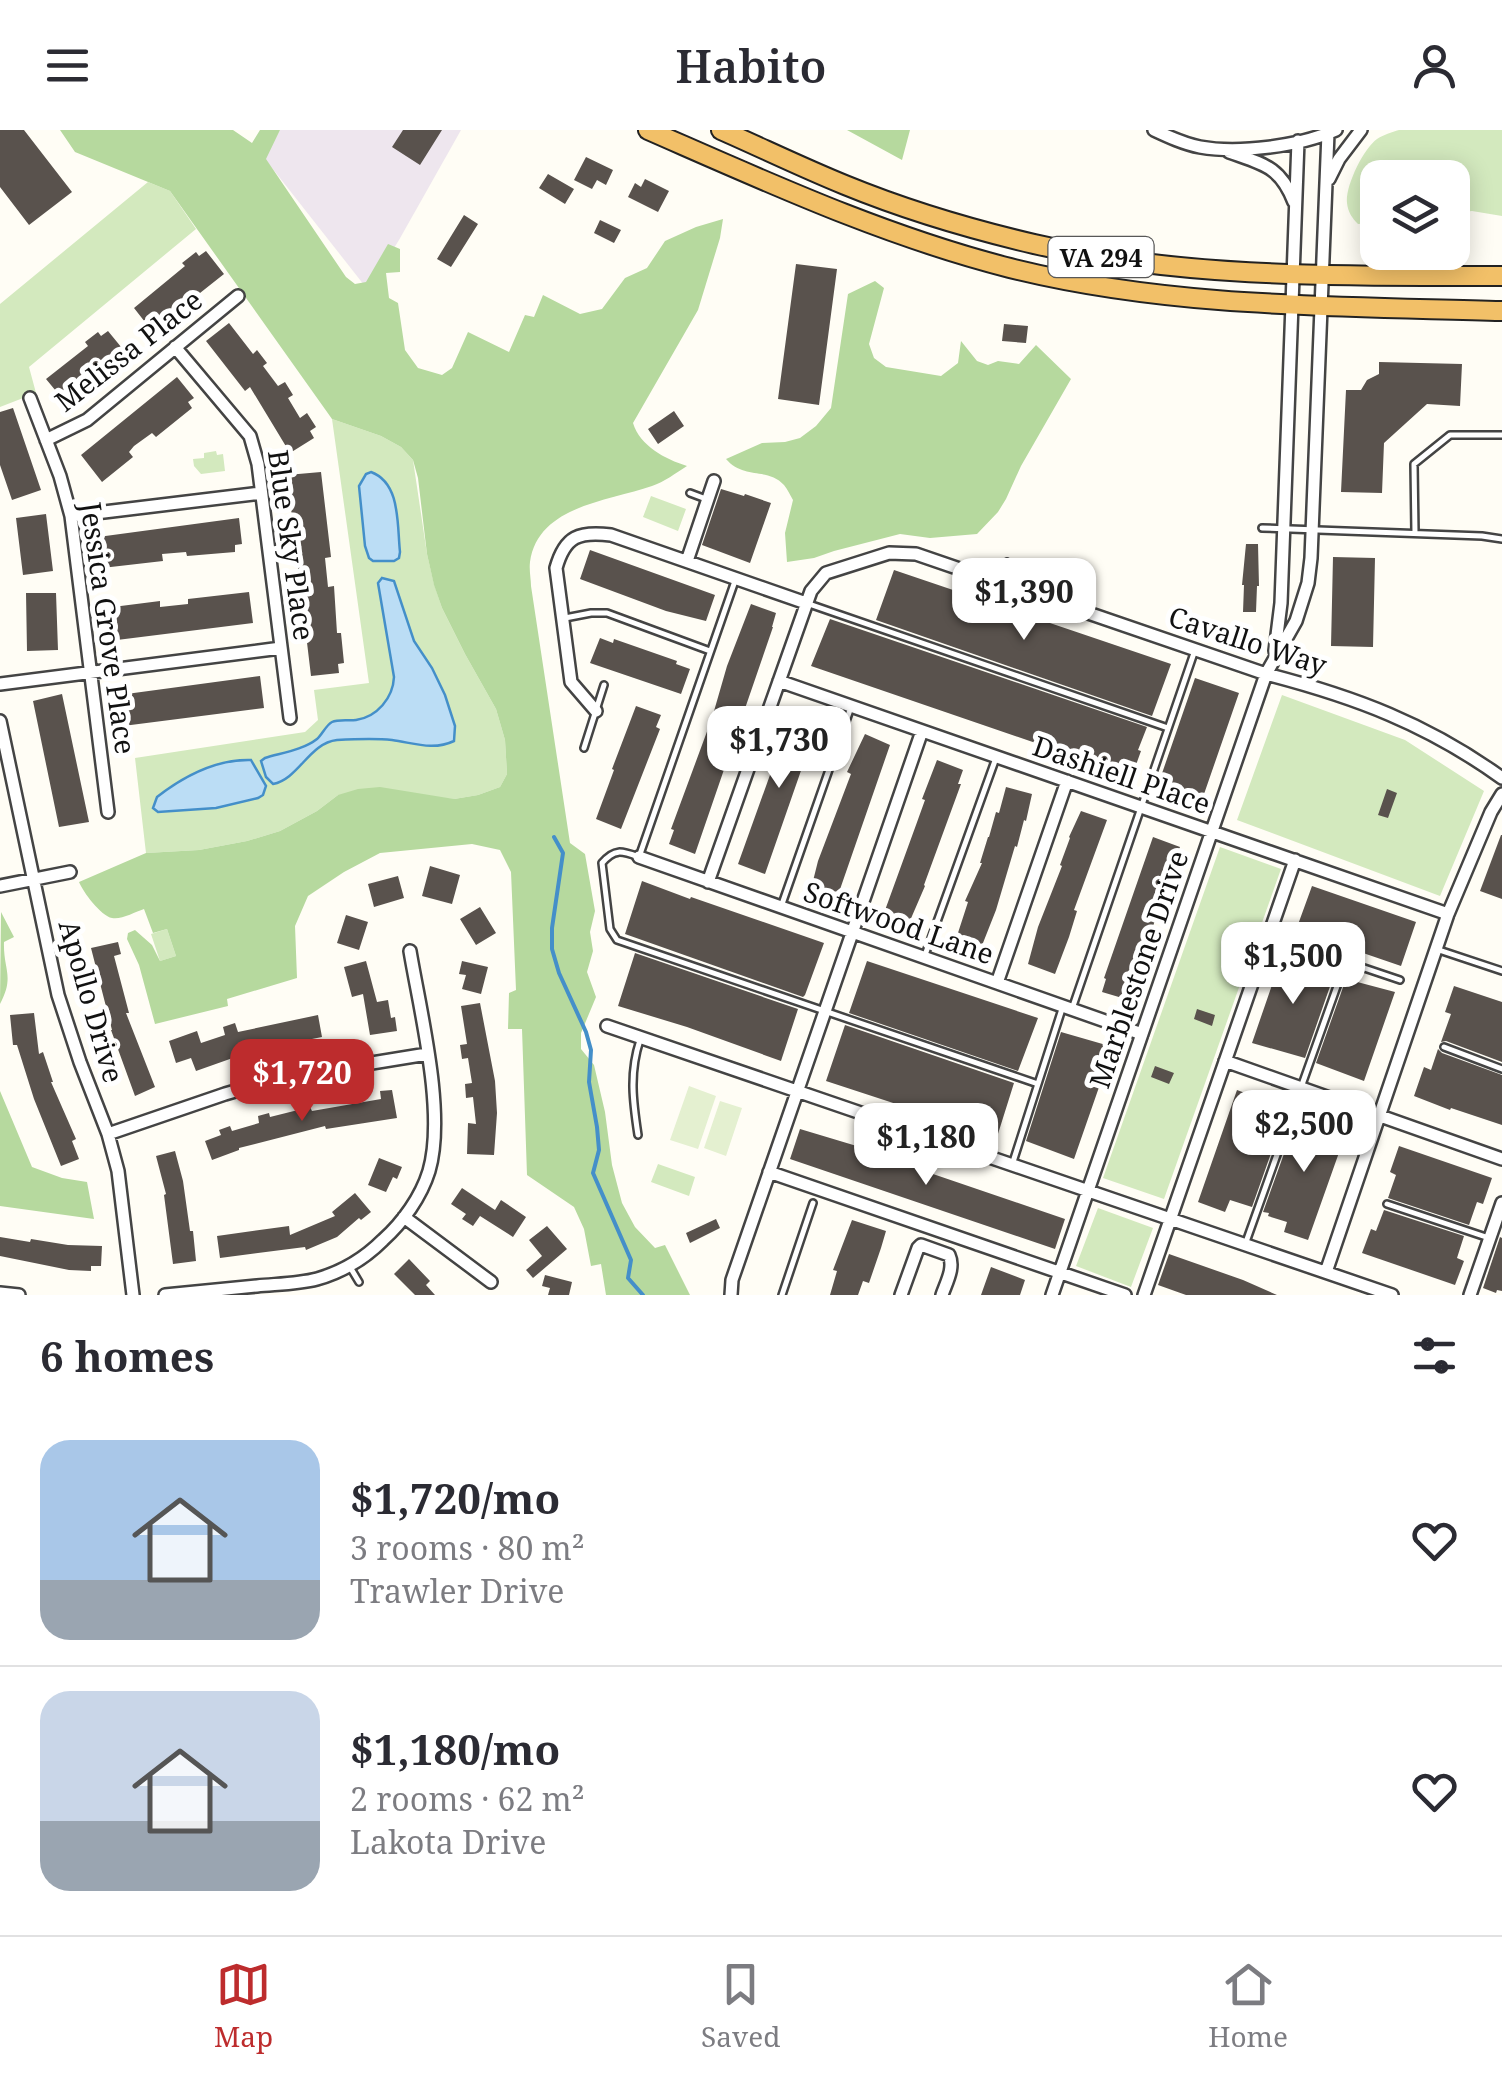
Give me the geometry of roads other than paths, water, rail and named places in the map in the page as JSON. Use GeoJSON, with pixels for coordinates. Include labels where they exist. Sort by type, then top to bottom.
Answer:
{"type":"FeatureCollection","features":[{"type":"Feature","properties":{"kind":"highway","name":"VA 294"},"geometry":{"type":"LineString","coordinates":[[648,130],[828,208],[949,252],[1010,268],[1088,284],[1188,296],[1292,304],[1502,311]]}},
{"type":"Feature","properties":{"kind":"highway","name":"VA 294"},"geometry":{"type":"LineString","coordinates":[[720,130],[847,186],[922,213],[1098,257],[1162,266],[1294,275],[1502,276]]}},
{"type":"Feature","properties":{"kind":"street"},"geometry":{"type":"LineString","coordinates":[[1154,130],[1198,147],[1220,149],[1254,148],[1332,132]]}},
{"type":"Feature","properties":{"kind":"street"},"geometry":{"type":"LineString","coordinates":[[1326,198],[1333,170],[1360,130]]}},
{"type":"Feature","properties":{"kind":"street","name":"Marblestone Drive"},"geometry":{"type":"LineString","coordinates":[[1052,1295],[1266,674],[1296,622],[1308,583],[1332,132]]}},
{"type":"Feature","properties":{"kind":"street","name":"Marblestone Drive"},"geometry":{"type":"LineString","coordinates":[[1274,660],[1281,603],[1298,141]]}},
{"type":"Feature","properties":{"kind":"street"},"geometry":{"type":"LineString","coordinates":[[1220,149],[1275,171],[1286,183],[1296,206]]}},
{"type":"Feature","properties":{"kind":"street","name":"Melissa Place"},"geometry":{"type":"LineString","coordinates":[[46,440],[87,420],[238,296]]}},
{"type":"Feature","properties":{"kind":"street","name":"Blue Sky Place"},"geometry":{"type":"LineString","coordinates":[[175,347],[252,440],[290,718]]}},
{"type":"Feature","properties":{"kind":"street","name":"Jessica Grove Place"},"geometry":{"type":"LineString","coordinates":[[30,398],[71,516],[108,812]]}},
{"type":"Feature","properties":{"kind":"street"},"geometry":{"type":"LineString","coordinates":[[686,561],[714,480]]}},
{"type":"Feature","properties":{"kind":"street"},"geometry":{"type":"LineString","coordinates":[[71,516],[261,493]]}},
{"type":"Feature","properties":{"kind":"street"},"geometry":{"type":"LineString","coordinates":[[596,711],[571,682],[556,568],[560,554],[578,535],[611,535],[806,604]]}},
{"type":"Feature","properties":{"kind":"street","name":"Cavallo Way"},"geometry":{"type":"LineString","coordinates":[[708,882],[811,591],[826,573],[889,553],[916,554],[1347,698],[1434,734],[1502,778]]}},
{"type":"Feature","properties":{"kind":"street"},"geometry":{"type":"LineString","coordinates":[[0,684],[280,648]]}},
{"type":"Feature","properties":{"kind":"street","name":"Dashiell Place"},"geometry":{"type":"LineString","coordinates":[[779,681],[1448,914]]}},
{"type":"Feature","properties":{"kind":"street","name":"Apollo Drive"},"geometry":{"type":"LineString","coordinates":[[0,721],[65,1020],[108,1134],[122,1191],[133,1295]]}},
{"type":"Feature","properties":{"kind":"street"},"geometry":{"type":"LineString","coordinates":[[730,1295],[922,731]]}},
{"type":"Feature","properties":{"kind":"street"},"geometry":{"type":"LineString","coordinates":[[998,984],[1067,781]]}},
{"type":"Feature","properties":{"kind":"street"},"geometry":{"type":"LineString","coordinates":[[1326,1272],[1448,914],[1502,794]]}},
{"type":"Feature","properties":{"kind":"street","name":"Softwood Lane"},"geometry":{"type":"LineString","coordinates":[[639,857],[1142,1034]]}},
{"type":"Feature","properties":{"kind":"street"},"geometry":{"type":"LineString","coordinates":[[1144,1295],[1295,860]]}},
{"type":"Feature","properties":{"kind":"street"},"geometry":{"type":"LineString","coordinates":[[0,886],[70,872]]}},
{"type":"Feature","properties":{"kind":"street"},"geometry":{"type":"LineString","coordinates":[[165,1295],[302,1282],[326,1276],[350,1266],[377,1246],[404,1217],[424,1185],[434,1122],[410,950]]}},
{"type":"Feature","properties":{"kind":"street"},"geometry":{"type":"LineString","coordinates":[[607,1026],[1392,1295]]}},
{"type":"Feature","properties":{"kind":"street"},"geometry":{"type":"LineString","coordinates":[[108,1134],[254,1084],[427,1054]]}},
{"type":"Feature","properties":{"kind":"street"},"geometry":{"type":"LineString","coordinates":[[1225,1061],[1502,1158]]}},
{"type":"Feature","properties":{"kind":"street"},"geometry":{"type":"LineString","coordinates":[[769,1172],[1124,1295]]}},
{"type":"Feature","properties":{"kind":"street"},"geometry":{"type":"LineString","coordinates":[[1470,1295],[1502,1203]]}},
{"type":"Feature","properties":{"kind":"street"},"geometry":{"type":"LineString","coordinates":[[404,1217],[491,1282]]}},
{"type":"Feature","properties":{"kind":"street"},"geometry":{"type":"LineString","coordinates":[[901,1295],[922,1246],[952,1258],[942,1295]]}},
{"type":"Feature","properties":{"kind":"street"},"geometry":{"type":"LineString","coordinates":[[0,1292],[18,1295]]}},
{"type":"Feature","properties":{"kind":"lane"},"geometry":{"type":"LineString","coordinates":[[1415,533],[1414,464],[1450,434],[1502,434]]}},
{"type":"Feature","properties":{"kind":"lane"},"geometry":{"type":"LineString","coordinates":[[690,493],[708,499]]}},
{"type":"Feature","properties":{"kind":"lane"},"geometry":{"type":"LineString","coordinates":[[1262,528],[1502,539]]}},
{"type":"Feature","properties":{"kind":"lane"},"geometry":{"type":"LineString","coordinates":[[1000,583],[1008,562]]}},
{"type":"Feature","properties":{"kind":"lane"},"geometry":{"type":"LineString","coordinates":[[736,578],[639,857],[616,852],[602,863],[610,930],[618,940],[1038,1084]]}},
{"type":"Feature","properties":{"kind":"lane"},"geometry":{"type":"LineString","coordinates":[[806,604],[1168,728]]}},
{"type":"Feature","properties":{"kind":"lane"},"geometry":{"type":"LineString","coordinates":[[563,619],[607,614],[710,651]]}},
{"type":"Feature","properties":{"kind":"lane"},"geometry":{"type":"LineString","coordinates":[[1012,1165],[1195,650]]}},
{"type":"Feature","properties":{"kind":"lane"},"geometry":{"type":"LineString","coordinates":[[584,748],[604,685]]}},
{"type":"Feature","properties":{"kind":"lane"},"geometry":{"type":"LineString","coordinates":[[781,907],[851,706]]}},
{"type":"Feature","properties":{"kind":"lane"},"geometry":{"type":"LineString","coordinates":[[924,958],[996,756]]}},
{"type":"Feature","properties":{"kind":"lane"},"geometry":{"type":"LineString","coordinates":[[1293,944],[1400,980]]}},
{"type":"Feature","properties":{"kind":"lane"},"geometry":{"type":"LineString","coordinates":[[1436,949],[1502,971]]}},
{"type":"Feature","properties":{"kind":"lane"},"geometry":{"type":"LineString","coordinates":[[1245,1244],[1346,961]]}},
{"type":"Feature","properties":{"kind":"lane"},"geometry":{"type":"LineString","coordinates":[[638,1135],[632,1082],[641,1038]]}},
{"type":"Feature","properties":{"kind":"lane"},"geometry":{"type":"LineString","coordinates":[[1444,1048],[1502,1069]]}},
{"type":"Feature","properties":{"kind":"lane"},"geometry":{"type":"LineString","coordinates":[[782,1295],[813,1203]]}},
{"type":"Feature","properties":{"kind":"lane"},"geometry":{"type":"LineString","coordinates":[[1387,1204],[1490,1238]]}},
{"type":"Feature","properties":{"kind":"lane"},"geometry":{"type":"LineString","coordinates":[[350,1266],[359,1282]]}},
{"type":"Feature","properties":{"kind":"water"},"geometry":{"type":"Polygon","coordinates":[[[371,472],[388,485],[396,506],[400,552],[394,561],[373,561],[365,546],[359,486],[371,472]]]}},
{"type":"Feature","properties":{"kind":"water"},"geometry":{"type":"Polygon","coordinates":[[[382,578],[394,581],[414,641],[445,695],[455,726],[454,741],[431,746],[385,739],[337,740],[319,747],[290,775],[273,784],[261,761],[265,758],[311,743],[332,722],[371,715],[387,699],[394,677],[378,583],[382,578]]]}},
{"type":"Feature","properties":{"kind":"water"},"geometry":{"type":"Polygon","coordinates":[[[251,760],[266,786],[258,798],[216,808],[158,812],[153,808],[157,797],[190,776],[226,762],[251,760]]]}},
{"type":"Feature","properties":{"kind":"waterway"},"geometry":{"type":"LineString","coordinates":[[554,837],[563,853],[552,949],[591,1050],[589,1082],[599,1150],[593,1173],[631,1260],[628,1278],[643,1295]]}}]}
